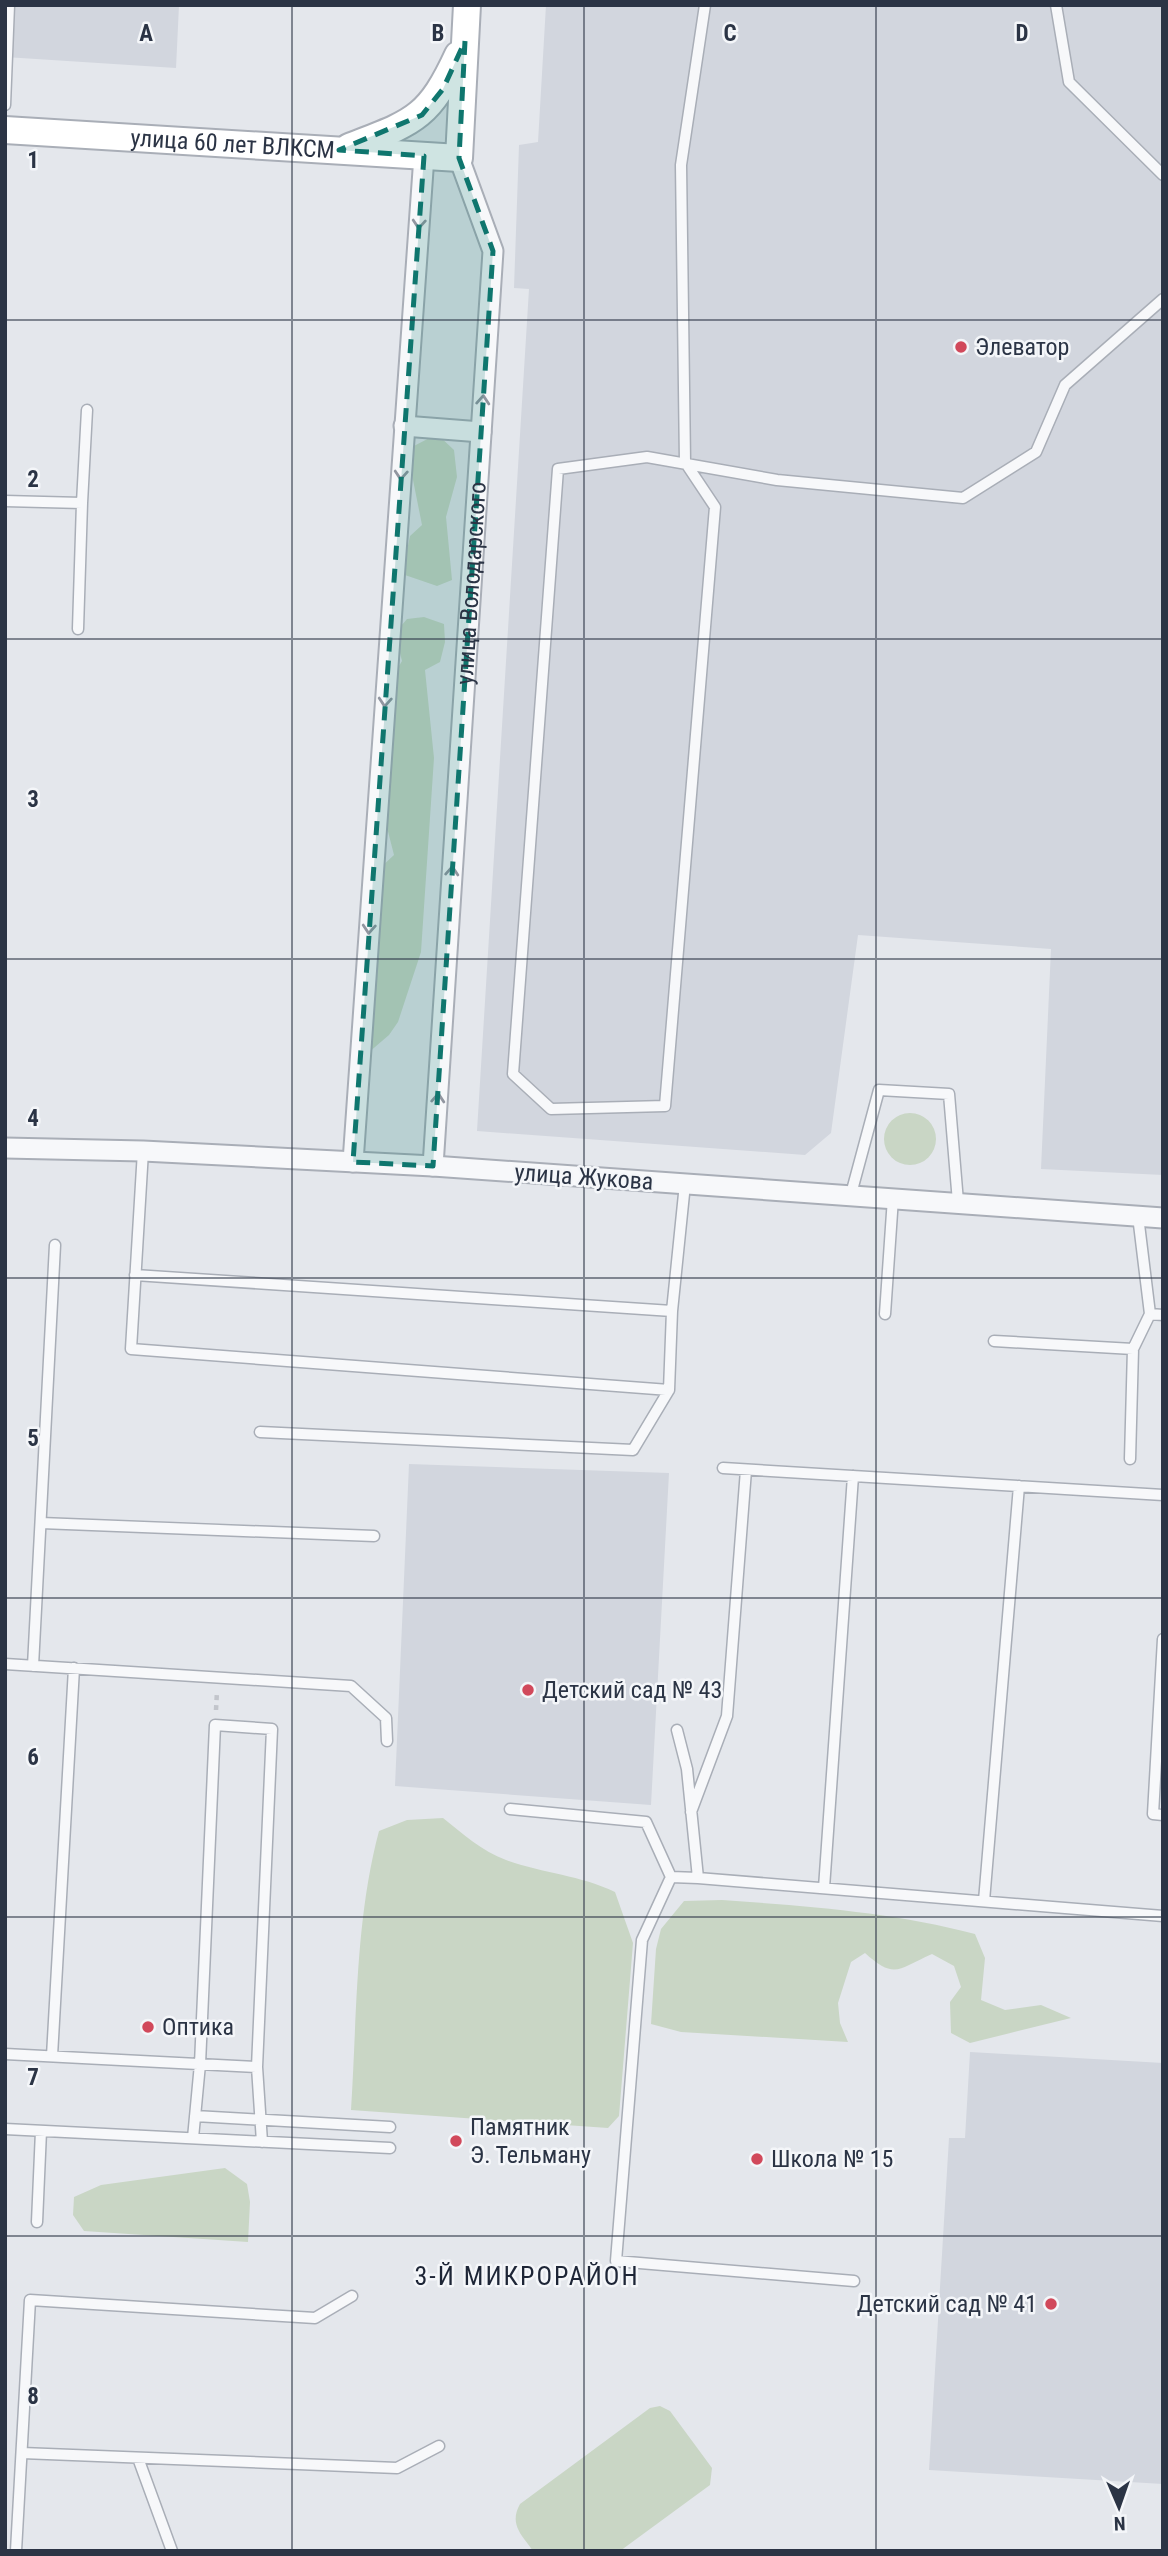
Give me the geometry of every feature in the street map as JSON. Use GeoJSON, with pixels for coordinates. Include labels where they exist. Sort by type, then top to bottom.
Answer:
{"type":"FeatureCollection","features":[{"type":"Feature","properties":{"kind":"street","name":"улица Володарского"},"geometry":{"type":"LineString","coordinates":[[433,1167],[493,251],[459,158],[467,5]]}},
{"type":"Feature","properties":{"kind":"street"},"geometry":{"type":"LineString","coordinates":[[339,150],[422,115],[443,89],[465,41]]}},
{"type":"Feature","properties":{"kind":"street","name":"улица 60 лет ВЛКСМ"},"geometry":{"type":"LineString","coordinates":[[5,130],[459,158]]}},
{"type":"Feature","properties":{"kind":"street"},"geometry":{"type":"LineString","coordinates":[[353,1162],[424,156]]}},
{"type":"Feature","properties":{"kind":"street"},"geometry":{"type":"LineString","coordinates":[[404,426],[481,432]]}},
{"type":"Feature","properties":{"kind":"street","name":"улица Жукова"},"geometry":{"type":"LineString","coordinates":[[5,1148],[353,1162],[851,1194],[1163,1218]]}},
{"type":"Feature","properties":{"kind":"lane"},"geometry":{"type":"LineString","coordinates":[[5,105],[9,5]]}},
{"type":"Feature","properties":{"kind":"lane"},"geometry":{"type":"LineString","coordinates":[[705,5],[681,165],[685,462],[715,507],[665,1106],[551,1110],[513,1074],[558,469],[647,457],[685,462],[777,480],[963,498],[1036,452],[1065,384],[1163,299]]}},
{"type":"Feature","properties":{"kind":"lane"},"geometry":{"type":"LineString","coordinates":[[1056,5],[1069,82],[1163,175]]}},
{"type":"Feature","properties":{"kind":"lane"},"geometry":{"type":"LineString","coordinates":[[78,629],[87,410]]}},
{"type":"Feature","properties":{"kind":"lane"},"geometry":{"type":"LineString","coordinates":[[5,501],[82,503]]}},
{"type":"Feature","properties":{"kind":"lane"},"geometry":{"type":"LineString","coordinates":[[851,1194],[879,1090],[950,1094],[958,1202]]}},
{"type":"Feature","properties":{"kind":"lane"},"geometry":{"type":"LineString","coordinates":[[143,1152],[131,1349],[669,1390]]}},
{"type":"Feature","properties":{"kind":"lane"},"geometry":{"type":"LineString","coordinates":[[260,1432],[634,1450],[669,1390],[672,1311],[685,1184]]}},
{"type":"Feature","properties":{"kind":"lane"},"geometry":{"type":"LineString","coordinates":[[885,1314],[893,1198]]}},
{"type":"Feature","properties":{"kind":"lane"},"geometry":{"type":"LineString","coordinates":[[1130,1459],[1133,1349],[1150,1314],[1138,1216]]}},
{"type":"Feature","properties":{"kind":"lane"},"geometry":{"type":"LineString","coordinates":[[33,1666],[55,1245]]}},
{"type":"Feature","properties":{"kind":"lane"},"geometry":{"type":"LineString","coordinates":[[135,1275],[672,1311]]}},
{"type":"Feature","properties":{"kind":"lane"},"geometry":{"type":"LineString","coordinates":[[1150,1314],[1163,1315]]}},
{"type":"Feature","properties":{"kind":"lane"},"geometry":{"type":"LineString","coordinates":[[994,1341],[1133,1349]]}},
{"type":"Feature","properties":{"kind":"lane"},"geometry":{"type":"LineString","coordinates":[[723,1468],[1163,1495]]}},
{"type":"Feature","properties":{"kind":"lane"},"geometry":{"type":"LineString","coordinates":[[690,1816],[727,1716],[746,1470]]}},
{"type":"Feature","properties":{"kind":"lane"},"geometry":{"type":"LineString","coordinates":[[824,1888],[853,1476]]}},
{"type":"Feature","properties":{"kind":"lane"},"geometry":{"type":"LineString","coordinates":[[984,1901],[1018,1486]]}},
{"type":"Feature","properties":{"kind":"lane"},"geometry":{"type":"LineString","coordinates":[[41,1522],[374,1536]]}},
{"type":"Feature","properties":{"kind":"lane"},"geometry":{"type":"LineString","coordinates":[[1163,1639],[1153,1814],[1163,1815]]}},
{"type":"Feature","properties":{"kind":"lane"},"geometry":{"type":"LineString","coordinates":[[5,1664],[351,1686],[386,1718],[387,1741]]}},
{"type":"Feature","properties":{"kind":"lane"},"geometry":{"type":"LineString","coordinates":[[52,2056],[74,1668]]}},
{"type":"Feature","properties":{"kind":"lane"},"geometry":{"type":"LineString","coordinates":[[193,2138],[200,2064],[215,1725],[272,1729],[257,2067],[262,2142]]}},
{"type":"Feature","properties":{"kind":"lane"},"geometry":{"type":"LineString","coordinates":[[677,1730],[687,1769],[698,1878]]}},
{"type":"Feature","properties":{"kind":"lane"},"geometry":{"type":"LineString","coordinates":[[510,1809],[646,1822],[671,1877],[642,1940],[616,2261],[854,2281]]}},
{"type":"Feature","properties":{"kind":"lane"},"geometry":{"type":"LineString","coordinates":[[671,1877],[1163,1916]]}},
{"type":"Feature","properties":{"kind":"lane"},"geometry":{"type":"LineString","coordinates":[[5,2053],[257,2067]]}},
{"type":"Feature","properties":{"kind":"lane"},"geometry":{"type":"LineString","coordinates":[[195,2116],[390,2127]]}},
{"type":"Feature","properties":{"kind":"lane"},"geometry":{"type":"LineString","coordinates":[[5,2129],[390,2148]]}},
{"type":"Feature","properties":{"kind":"lane"},"geometry":{"type":"LineString","coordinates":[[37,2222],[41,2131]]}},
{"type":"Feature","properties":{"kind":"lane"},"geometry":{"type":"LineString","coordinates":[[16,2551],[30,2300],[315,2318],[352,2296]]}},
{"type":"Feature","properties":{"kind":"lane"},"geometry":{"type":"LineString","coordinates":[[22,2453],[397,2468],[439,2446]]}},
{"type":"Feature","properties":{"kind":"lane"},"geometry":{"type":"LineString","coordinates":[[138,2458],[172,2551]]}},
{"type":"Feature","properties":{"kind":"path"},"geometry":{"type":"LineString","coordinates":[[215,1725],[217,1676]]}},
{"type":"Feature","properties":{"kind":"highlighted area"},"geometry":{"type":"Polygon","coordinates":[[[465,41],[459,158],[493,251],[433,1166],[353,1162],[424,156],[339,150],[422,115],[443,89],[465,41]]]}},
{"type":"Feature","properties":{"kind":"shaded area"},"geometry":{"type":"Polygon","coordinates":[[[5,5],[179,5],[176,68],[5,57],[5,5]]]}},
{"type":"Feature","properties":{"kind":"shaded area"},"geometry":{"type":"Polygon","coordinates":[[[546,5],[1163,5],[1163,1175],[1041,1169],[1051,949],[858,935],[831,1133],[805,1155],[477,1131],[529,289],[514,288],[519,145],[538,142],[546,5]]]}},
{"type":"Feature","properties":{"kind":"shaded area","name":"Детский сад № 43"},"geometry":{"type":"Polygon","coordinates":[[[409,1464],[669,1473],[651,1805],[395,1786],[409,1464]]]}},
{"type":"Feature","properties":{"kind":"shaded area","name":"Детский сад № 41"},"geometry":{"type":"Polygon","coordinates":[[[970,2052],[1163,2063],[1163,2484],[929,2470],[949,2138],[965,2138],[970,2052]]]}},
{"type":"Feature","properties":{"kind":"green space"},"geometry":{"type":"Polygon","coordinates":[[[437,434],[454,450],[457,477],[446,517],[452,580],[437,586],[402,574],[410,536],[422,525],[413,480],[412,447],[437,434]]]}},
{"type":"Feature","properties":{"kind":"green space"},"geometry":{"type":"Polygon","coordinates":[[[424,617],[444,624],[445,642],[440,662],[425,670],[434,758],[421,952],[398,1022],[389,1035],[368,1053],[380,868],[394,855],[383,812],[387,761],[395,725],[393,676],[402,661],[395,633],[407,619],[424,617]]]}},
{"type":"Feature","properties":{"kind":"green space"},"geometry":{"type":"Polygon","coordinates":[[[910,1113],[920,1115],[928,1121],[934,1129],[934,1149],[928,1157],[920,1163],[910,1165],[900,1163],[892,1157],[886,1149],[884,1139],[886,1129],[892,1121],[900,1115],[910,1113]]]}},
{"type":"Feature","properties":{"kind":"green space"},"geometry":{"type":"Polygon","coordinates":[[[443,1818],[473,1842],[497,1856],[615,1892],[633,1943],[619,2116],[608,2128],[351,2110],[361,1935],[379,1831],[407,1820],[443,1818]]]}},
{"type":"Feature","properties":{"kind":"green space"},"geometry":{"type":"Polygon","coordinates":[[[722,1900],[881,1915],[975,1934],[985,1958],[981,2000],[1005,2010],[1041,2005],[1071,2018],[970,2043],[951,2033],[950,2002],[961,1987],[954,1966],[932,1954],[904,1967],[890,1969],[865,1953],[851,1962],[838,2003],[840,2023],[848,2042],[681,2032],[651,2024],[656,1949],[661,1929],[684,1901],[722,1900]]]}},
{"type":"Feature","properties":{"kind":"green space"},"geometry":{"type":"Polygon","coordinates":[[[225,2168],[247,2184],[250,2202],[248,2242],[84,2231],[73,2215],[74,2197],[101,2185],[225,2168]]]}},
{"type":"Feature","properties":{"kind":"green space"},"geometry":{"type":"Polygon","coordinates":[[[660,2406],[670,2411],[712,2468],[710,2485],[620,2551],[533,2551],[516,2523],[520,2504],[650,2408],[660,2406]]]}},
{"type":"Feature","properties":{"kind":"place","name":"Элеватор"},"geometry":{"type":"Point","coordinates":[961,347]}},
{"type":"Feature","properties":{"kind":"place","name":"Детский сад № 43"},"geometry":{"type":"Point","coordinates":[528,1690]}},
{"type":"Feature","properties":{"kind":"place","name":"Оптика"},"geometry":{"type":"Point","coordinates":[148,2027]}},
{"type":"Feature","properties":{"kind":"place","name":"Памятник Э. Тельману"},"geometry":{"type":"Point","coordinates":[456,2141]}},
{"type":"Feature","properties":{"kind":"place","name":"Школа № 15"},"geometry":{"type":"Point","coordinates":[757,2159]}},
{"type":"Feature","properties":{"kind":"place","name":"Детский сад № 41"},"geometry":{"type":"Point","coordinates":[1051,2304]}},
{"type":"Feature","properties":{"kind":"district","name":"3-Й МИКРОРАЙОН"},"geometry":{"type":"Point","coordinates":[527,2276]}}]}
